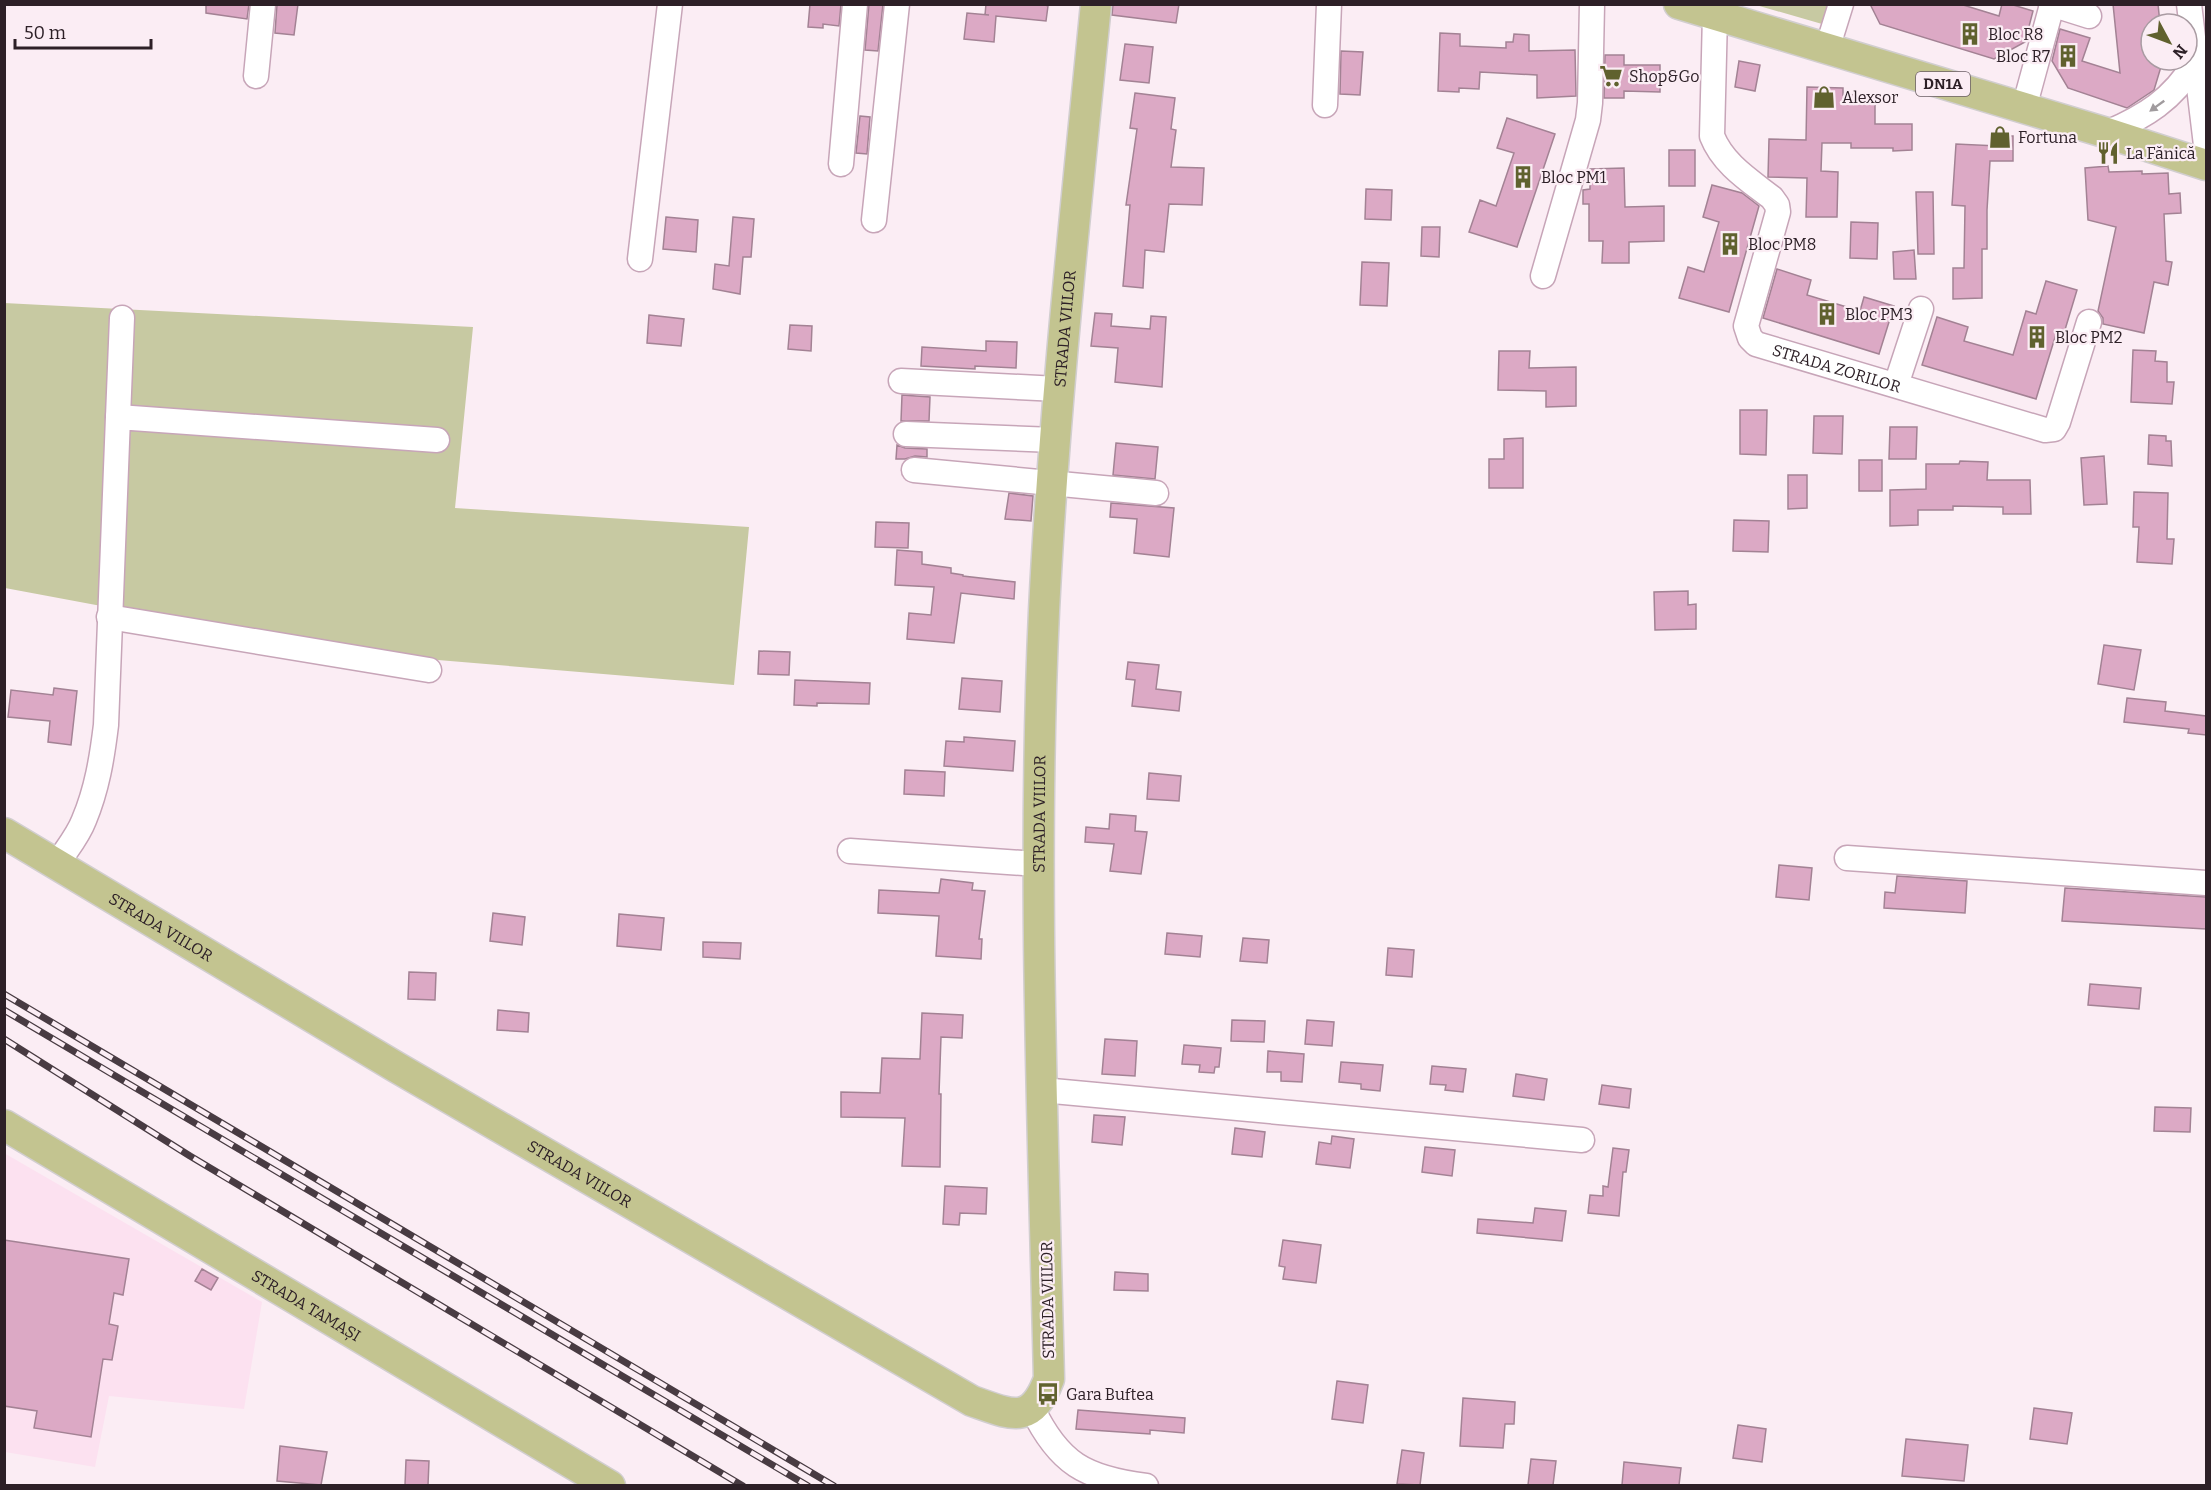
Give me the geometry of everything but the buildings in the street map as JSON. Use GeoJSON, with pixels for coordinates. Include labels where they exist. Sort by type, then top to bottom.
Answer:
{"type":"FeatureCollection","features":[{"type":"Feature","properties":{"kind":"main road","name":"STRADA VIILOR"},"geometry":{"type":"LineString","coordinates":[[4,833],[396,1067],[972,1401],[1005,1413],[1019,1414],[1032,1408],[1042,1398],[1049,1379],[1037,864],[1044,614],[1058,389],[1096,4]]}},
{"type":"Feature","properties":{"kind":"main road","name":"DN1A"},"geometry":{"type":"LineString","coordinates":[[1679,4],[2206,165]]}},
{"type":"Feature","properties":{"kind":"main road","name":"STRADA TAMAȘI"},"geometry":{"type":"LineString","coordinates":[[4,1125],[610,1485]]}},
{"type":"Feature","properties":{"kind":"street"},"geometry":{"type":"LineString","coordinates":[[256,76],[263,4]]}},
{"type":"Feature","properties":{"kind":"street"},"geometry":{"type":"LineString","coordinates":[[640,259],[670,4]]}},
{"type":"Feature","properties":{"kind":"street"},"geometry":{"type":"LineString","coordinates":[[841,164],[855,4]]}},
{"type":"Feature","properties":{"kind":"street"},"geometry":{"type":"LineString","coordinates":[[874,220],[897,4]]}},
{"type":"Feature","properties":{"kind":"street"},"geometry":{"type":"LineString","coordinates":[[1325,105],[1329,4]]}},
{"type":"Feature","properties":{"kind":"street"},"geometry":{"type":"LineString","coordinates":[[1543,276],[1588,120],[1592,4]]}},
{"type":"Feature","properties":{"kind":"street"},"geometry":{"type":"LineString","coordinates":[[1827,49],[1841,4]]}},
{"type":"Feature","properties":{"kind":"street"},"geometry":{"type":"LineString","coordinates":[[2024,108],[2052,5],[2089,16]]}},
{"type":"Feature","properties":{"kind":"street","name":"STRADA ZORILOR"},"geometry":{"type":"LineString","coordinates":[[1715,15],[1712,136],[1717,149],[1726,161],[1772,198],[1777,205],[1778,212],[1746,326],[1747,332],[1756,344],[2045,430],[2054,429],[2058,422],[2089,322]]}},
{"type":"Feature","properties":{"kind":"street"},"geometry":{"type":"LineString","coordinates":[[2107,133],[2153,110],[2170,96],[2190,72]]}},
{"type":"Feature","properties":{"kind":"street"},"geometry":{"type":"LineString","coordinates":[[2196,72],[2206,145]]}},
{"type":"Feature","properties":{"kind":"street"},"geometry":{"type":"LineString","coordinates":[[1896,386],[1921,309]]}},
{"type":"Feature","properties":{"kind":"street"},"geometry":{"type":"LineString","coordinates":[[57,864],[83,822],[95,791],[102,758],[106,724],[122,318]]}},
{"type":"Feature","properties":{"kind":"street"},"geometry":{"type":"LineString","coordinates":[[901,381],[1058,389]]}},
{"type":"Feature","properties":{"kind":"street"},"geometry":{"type":"LineString","coordinates":[[118,417],[437,440]]}},
{"type":"Feature","properties":{"kind":"street"},"geometry":{"type":"LineString","coordinates":[[906,434],[1054,441]]}},
{"type":"Feature","properties":{"kind":"street"},"geometry":{"type":"LineString","coordinates":[[914,470],[1156,493]]}},
{"type":"Feature","properties":{"kind":"street"},"geometry":{"type":"LineString","coordinates":[[109,616],[429,670]]}},
{"type":"Feature","properties":{"kind":"street"},"geometry":{"type":"LineString","coordinates":[[850,851],[1037,864]]}},
{"type":"Feature","properties":{"kind":"street"},"geometry":{"type":"LineString","coordinates":[[1847,858],[2206,883]]}},
{"type":"Feature","properties":{"kind":"street"},"geometry":{"type":"LineString","coordinates":[[1042,1090],[1582,1140]]}},
{"type":"Feature","properties":{"kind":"street"},"geometry":{"type":"LineString","coordinates":[[1032,1408],[1043,1430],[1060,1454],[1106,1485]]}},
{"type":"Feature","properties":{"kind":"street"},"geometry":{"type":"LineString","coordinates":[[1084,1471],[1129,1484],[1146,1485]]}},
{"type":"Feature","properties":{"kind":"shaded area"},"geometry":{"type":"Polygon","coordinates":[[[4,1153],[262,1302],[244,1409],[109,1396],[95,1467],[5,1452],[4,1153]]]}},
{"type":"Feature","properties":{"kind":"green space"},"geometry":{"type":"Polygon","coordinates":[[[1756,5],[1835,5],[1829,26],[1756,5]]]}},
{"type":"Feature","properties":{"kind":"green space"},"geometry":{"type":"Polygon","coordinates":[[[4,303],[473,327],[455,508],[749,527],[734,685],[438,660],[96,605],[5,588],[4,303]]]}},
{"type":"Feature","properties":{"kind":"railway"},"geometry":{"type":"LineString","coordinates":[[4,994],[834,1486]]}},
{"type":"Feature","properties":{"kind":"railway"},"geometry":{"type":"LineString","coordinates":[[4,1010],[808,1486]]}},
{"type":"Feature","properties":{"kind":"railway"},"geometry":{"type":"LineString","coordinates":[[4,1039],[190,1156],[743,1486]]}},
{"type":"Feature","properties":{"kind":"place","name":"Bloc R8"},"geometry":{"type":"Point","coordinates":[1970,34]}},
{"type":"Feature","properties":{"kind":"place","name":"Bloc R7"},"geometry":{"type":"Point","coordinates":[2068,56]}},
{"type":"Feature","properties":{"kind":"place","name":"Shop&Go"},"geometry":{"type":"Point","coordinates":[1611,76]}},
{"type":"Feature","properties":{"kind":"place","name":"Alexsor"},"geometry":{"type":"Point","coordinates":[1824,97]}},
{"type":"Feature","properties":{"kind":"place","name":"Fortuna"},"geometry":{"type":"Point","coordinates":[2000,137]}},
{"type":"Feature","properties":{"kind":"place","name":"La Fănică"},"geometry":{"type":"Point","coordinates":[2108,153]}},
{"type":"Feature","properties":{"kind":"place","name":"Bloc PM1"},"geometry":{"type":"Point","coordinates":[1523,177]}},
{"type":"Feature","properties":{"kind":"place","name":"Bloc PM8"},"geometry":{"type":"Point","coordinates":[1730,244]}},
{"type":"Feature","properties":{"kind":"place","name":"Bloc PM3"},"geometry":{"type":"Point","coordinates":[1827,314]}},
{"type":"Feature","properties":{"kind":"place","name":"Bloc PM2"},"geometry":{"type":"Point","coordinates":[2037,337]}},
{"type":"Feature","properties":{"kind":"place","name":"Gara Buftea"},"geometry":{"type":"Point","coordinates":[1048,1394]}}]}
